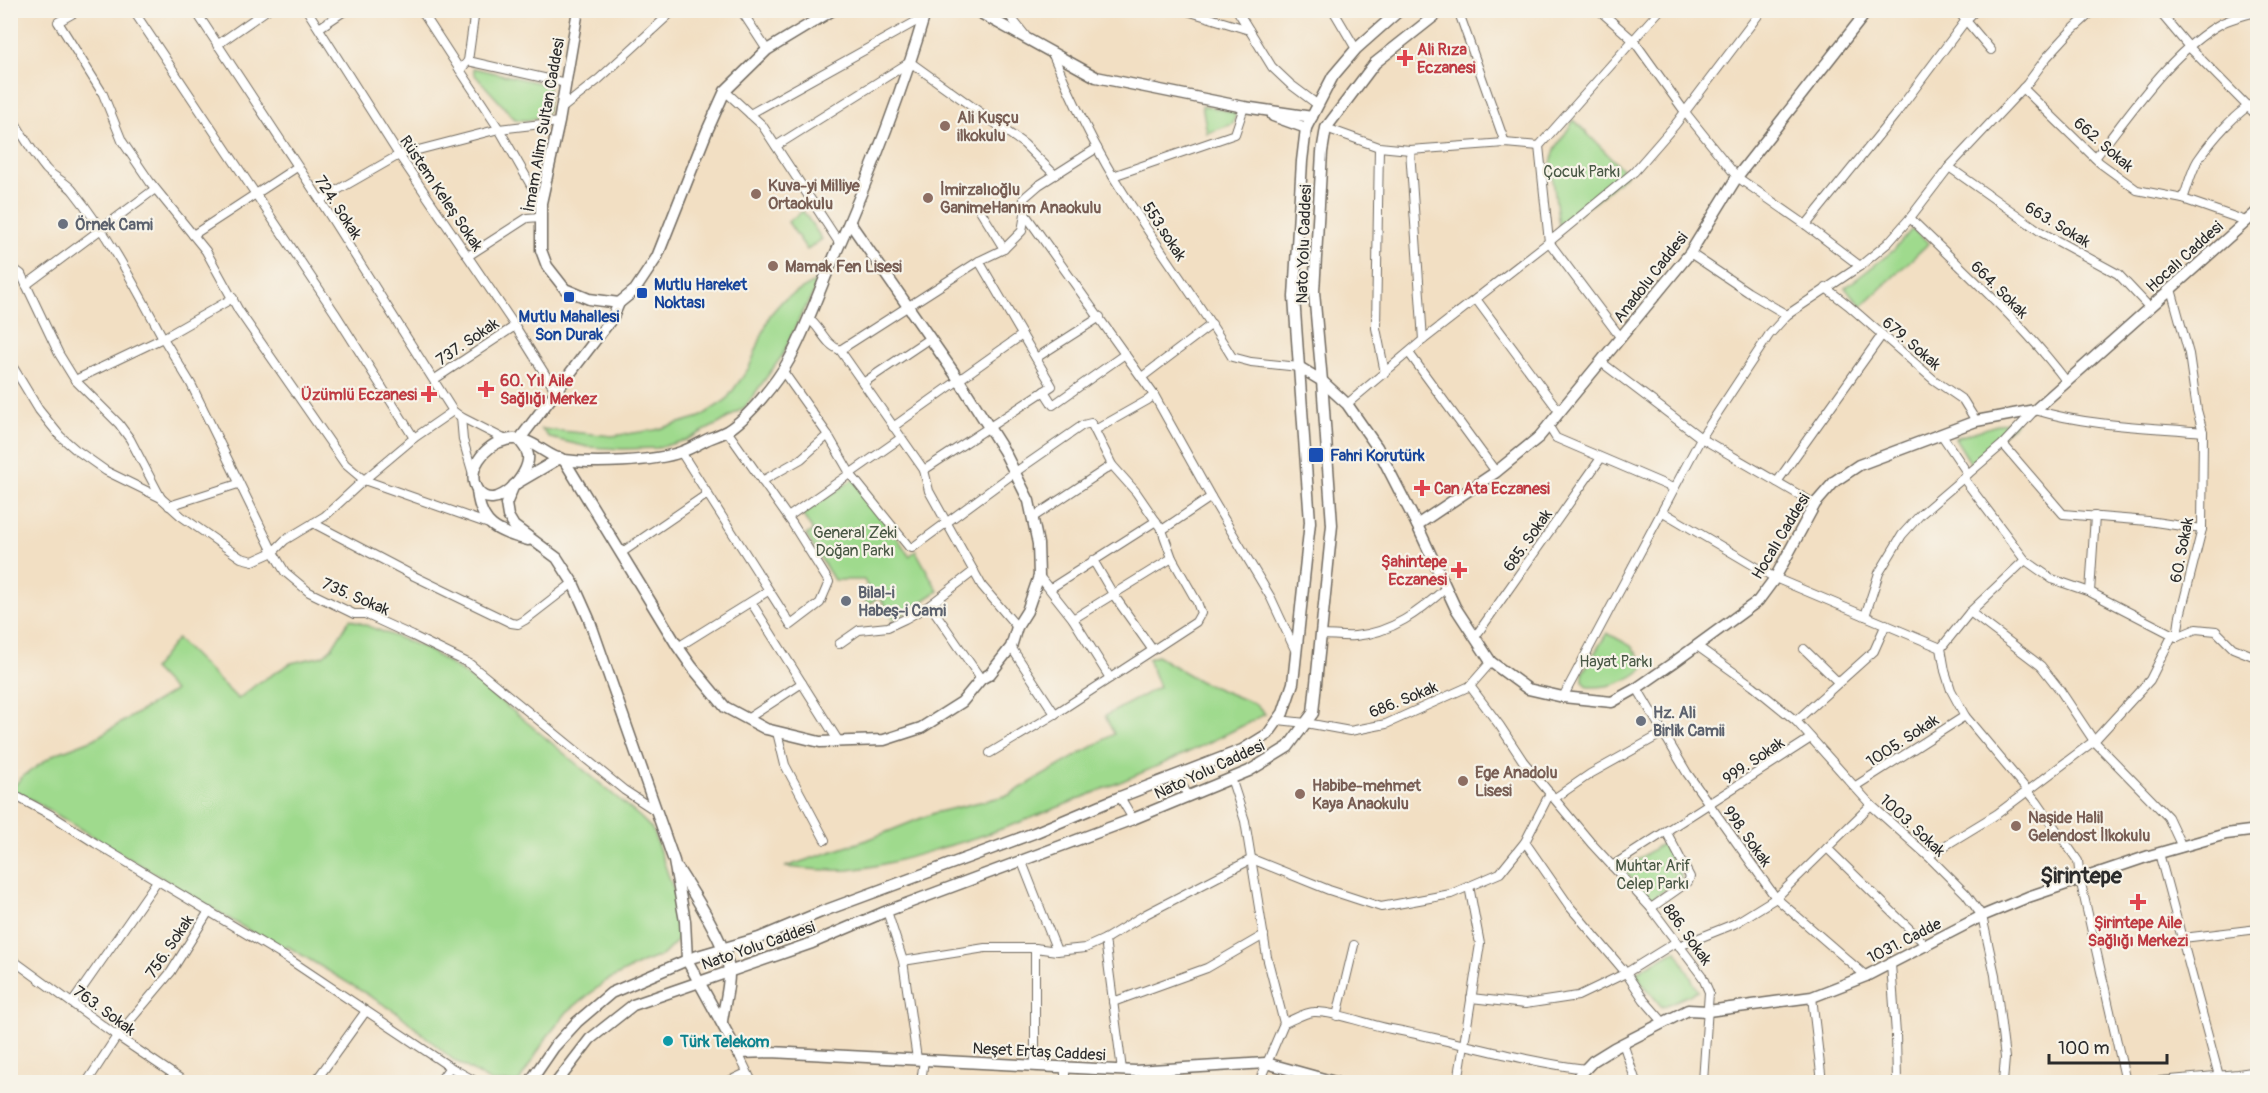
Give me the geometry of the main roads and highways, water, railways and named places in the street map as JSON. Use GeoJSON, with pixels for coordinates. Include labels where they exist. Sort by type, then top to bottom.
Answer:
{"type":"FeatureCollection","features":[{"type":"Feature","properties":{"kind":"place","name":"Ali Rıza Eczanesi"},"geometry":{"type":"Point","coordinates":[1405,58]}},
{"type":"Feature","properties":{"kind":"place","name":"Ali Kuşçu ilkokulu"},"geometry":{"type":"Point","coordinates":[945,126]}},
{"type":"Feature","properties":{"kind":"place","name":"Kuva-yi Milliye Ortaokulu"},"geometry":{"type":"Point","coordinates":[756,194]}},
{"type":"Feature","properties":{"kind":"place","name":"İmirzalıoğlu GanimeHanım Anaokulu"},"geometry":{"type":"Point","coordinates":[928,198]}},
{"type":"Feature","properties":{"kind":"place","name":"Örnek Cami"},"geometry":{"type":"Point","coordinates":[63,224]}},
{"type":"Feature","properties":{"kind":"place","name":"Mamak Fen Lisesi"},"geometry":{"type":"Point","coordinates":[773,266]}},
{"type":"Feature","properties":{"kind":"place","name":"Mutlu Hareket Noktası"},"geometry":{"type":"Point","coordinates":[642,293]}},
{"type":"Feature","properties":{"kind":"place","name":"Mutlu Mahallesi Son Durak"},"geometry":{"type":"Point","coordinates":[569,297]}},
{"type":"Feature","properties":{"kind":"place","name":"60. Yıl Aile Sağlığı Merkez"},"geometry":{"type":"Point","coordinates":[486,389]}},
{"type":"Feature","properties":{"kind":"place","name":"Üzümlü Eczanesi"},"geometry":{"type":"Point","coordinates":[429,394]}},
{"type":"Feature","properties":{"kind":"place","name":"Fahri Korutürk"},"geometry":{"type":"Point","coordinates":[1316,455]}},
{"type":"Feature","properties":{"kind":"place","name":"Can Ata Eczanesi"},"geometry":{"type":"Point","coordinates":[1422,488]}},
{"type":"Feature","properties":{"kind":"place","name":"Şahintepe Eczanesi"},"geometry":{"type":"Point","coordinates":[1459,570]}},
{"type":"Feature","properties":{"kind":"place","name":"Bilal-i Habeş-i Cami"},"geometry":{"type":"Point","coordinates":[846,601]}},
{"type":"Feature","properties":{"kind":"place","name":"Hz. Ali Birlik Camii"},"geometry":{"type":"Point","coordinates":[1641,721]}},
{"type":"Feature","properties":{"kind":"place","name":"Ege Anadolu Lisesi"},"geometry":{"type":"Point","coordinates":[1463,781]}},
{"type":"Feature","properties":{"kind":"place","name":"Habibe-mehmet Kaya Anaokulu"},"geometry":{"type":"Point","coordinates":[1300,794]}},
{"type":"Feature","properties":{"kind":"place","name":"Naşide Halil Gelendost İlkokulu"},"geometry":{"type":"Point","coordinates":[2016,826]}},
{"type":"Feature","properties":{"kind":"place","name":"Şirintepe Aile Sağlığı Merkezi"},"geometry":{"type":"Point","coordinates":[2138,902]}},
{"type":"Feature","properties":{"kind":"place","name":"Türk Telekom"},"geometry":{"type":"Point","coordinates":[668,1041]}},
{"type":"Feature","properties":{"kind":"district","name":"Şirintepe"},"geometry":{"type":"Point","coordinates":[2081,875]}},
{"type":"Feature","properties":{"kind":"park label","name":"Çocuk Parkı"},"geometry":{"type":"Point","coordinates":[1582,171]}},
{"type":"Feature","properties":{"kind":"park label","name":"General Zeki Doğan Parkı"},"geometry":{"type":"Point","coordinates":[855,541]}},
{"type":"Feature","properties":{"kind":"park label","name":"Hayat Parkı"},"geometry":{"type":"Point","coordinates":[1616,661]}},
{"type":"Feature","properties":{"kind":"park label","name":"Muhtar Arif Celep Parkı"},"geometry":{"type":"Point","coordinates":[1653,874]}}]}
